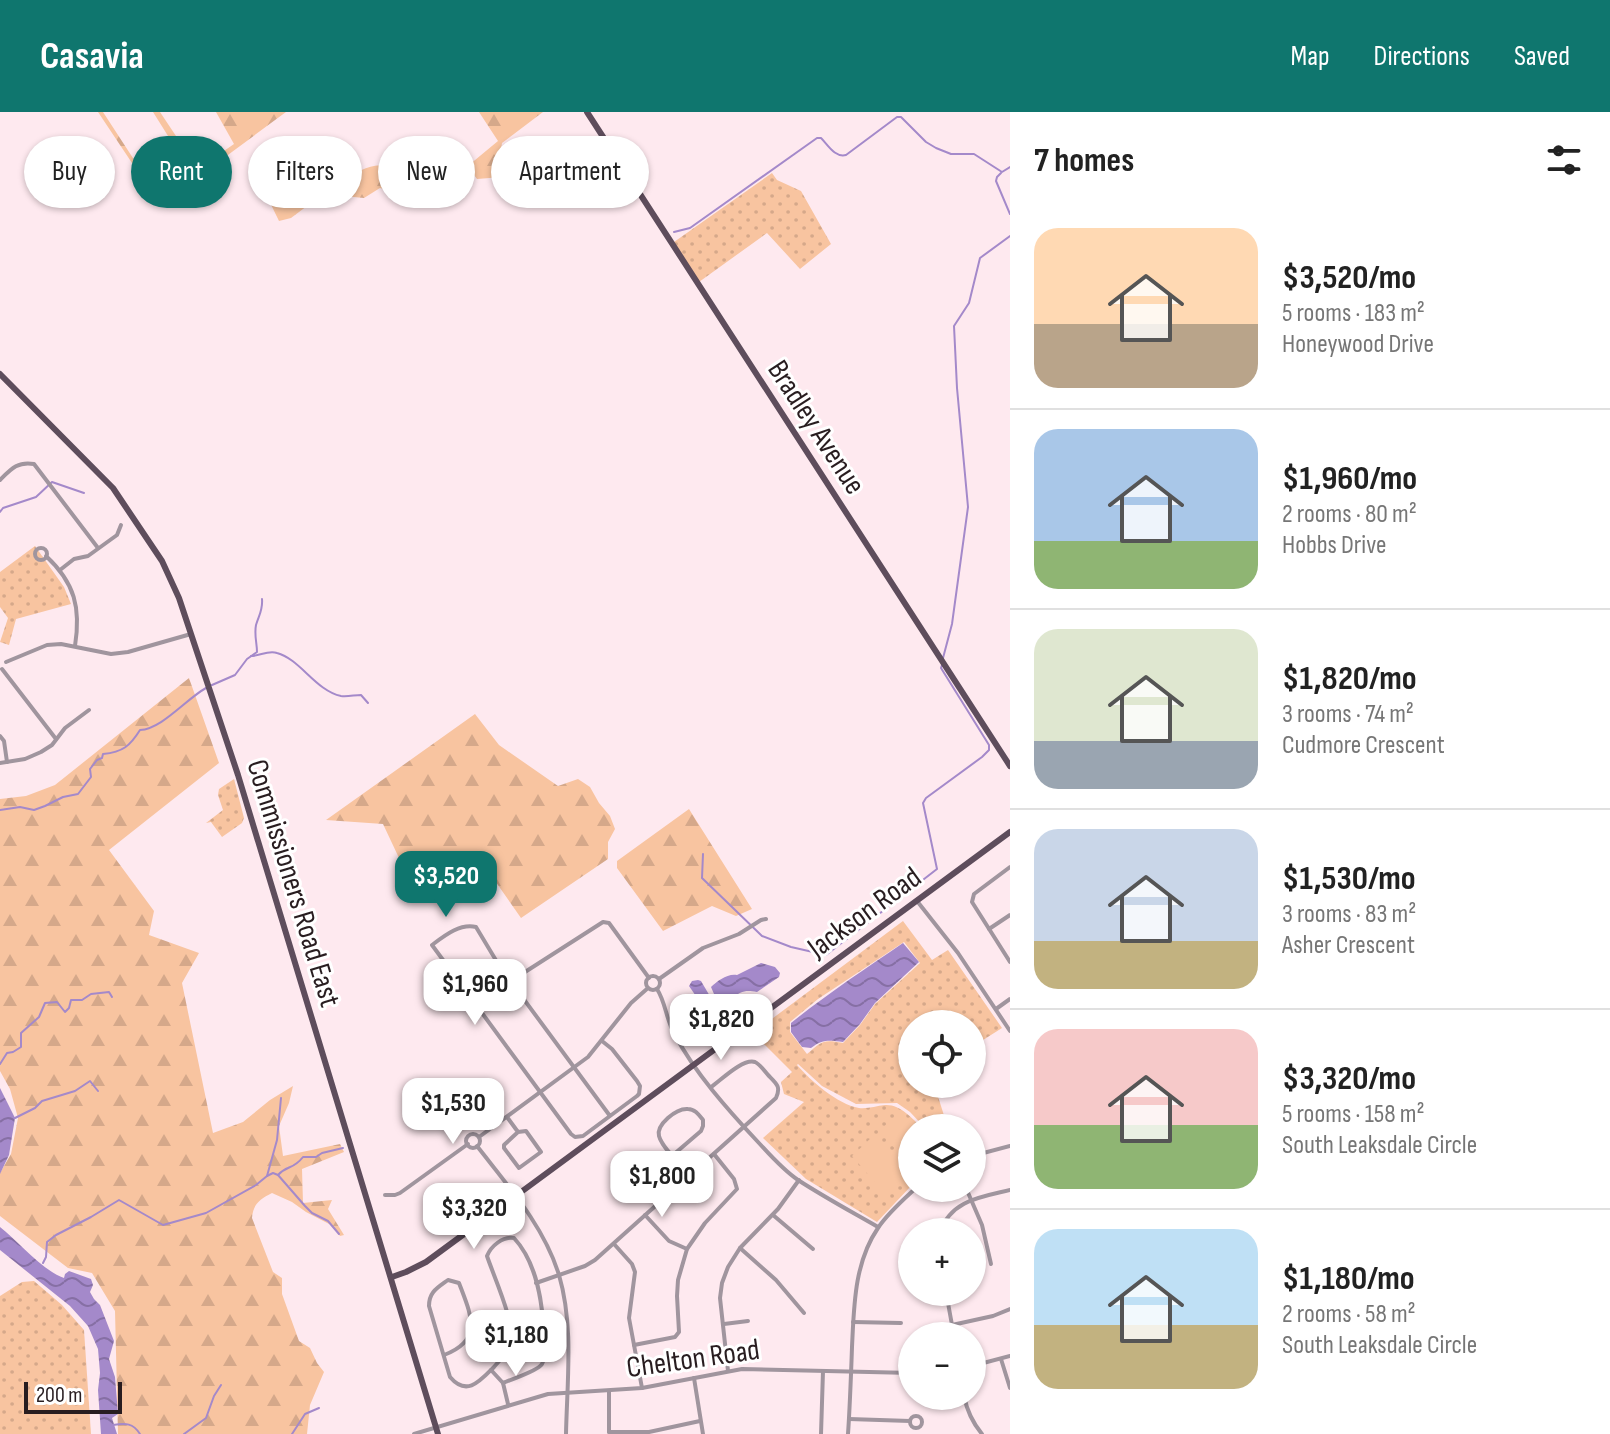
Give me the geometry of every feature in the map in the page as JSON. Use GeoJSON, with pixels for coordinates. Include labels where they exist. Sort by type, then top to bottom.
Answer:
{"type":"FeatureCollection","features":[{"type":"Feature","properties":{"kind":"main road","name":"Bradley Avenue"},"geometry":{"type":"LineString","coordinates":[[587,112],[1010,766]]}},
{"type":"Feature","properties":{"kind":"main road","name":"Commissioners Road East"},"geometry":{"type":"LineString","coordinates":[[0,376],[113,488],[162,561],[179,598],[241,785],[437,1430]]}},
{"type":"Feature","properties":{"kind":"main road","name":"Jackson Road"},"geometry":{"type":"LineString","coordinates":[[392,1277],[426,1262],[1010,832]]}},
{"type":"Feature","properties":{"kind":"street"},"geometry":{"type":"LineString","coordinates":[[1,477],[15,465],[25,462],[34,464],[98,548]]}},
{"type":"Feature","properties":{"kind":"street"},"geometry":{"type":"LineString","coordinates":[[60,570],[74,559],[88,556],[117,535],[121,525]]}},
{"type":"Feature","properties":{"kind":"street"},"geometry":{"type":"LineString","coordinates":[[46,556],[60,570],[72,590],[78,627],[75,646]]}},
{"type":"Feature","properties":{"kind":"street"},"geometry":{"type":"LineString","coordinates":[[56,739],[1,669],[5,667],[3,659],[47,645],[61,644],[111,654],[128,652],[191,634]]}},
{"type":"Feature","properties":{"kind":"street"},"geometry":{"type":"LineString","coordinates":[[0,763],[25,759],[41,752],[89,710]]}},
{"type":"Feature","properties":{"kind":"street"},"geometry":{"type":"LineString","coordinates":[[0,736],[4,741],[7,762]]}},
{"type":"Feature","properties":{"kind":"street"},"geometry":{"type":"LineString","coordinates":[[1010,867],[982,888],[972,902],[1010,962]]}},
{"type":"Feature","properties":{"kind":"street"},"geometry":{"type":"LineString","coordinates":[[917,901],[958,953],[1010,1031]]}},
{"type":"Feature","properties":{"kind":"street"},"geometry":{"type":"LineString","coordinates":[[989,929],[1010,915]]}},
{"type":"Feature","properties":{"kind":"street"},"geometry":{"type":"LineString","coordinates":[[659,979],[703,948],[766,919]]}},
{"type":"Feature","properties":{"kind":"street"},"geometry":{"type":"LineString","coordinates":[[478,1007],[603,922],[609,923],[649,978]]}},
{"type":"Feature","properties":{"kind":"street"},"geometry":{"type":"LineString","coordinates":[[602,1041],[612,1049],[640,1089],[637,1096],[610,1116],[583,1136],[575,1137],[432,945],[446,934],[467,925],[479,930],[511,982],[610,1116]]}},
{"type":"Feature","properties":{"kind":"street"},"geometry":{"type":"LineString","coordinates":[[649,978],[659,979]]}},
{"type":"Feature","properties":{"kind":"street"},"geometry":{"type":"LineString","coordinates":[[648,988],[649,978]]}},
{"type":"Feature","properties":{"kind":"street"},"geometry":{"type":"LineString","coordinates":[[657,989],[659,979]]}},
{"type":"Feature","properties":{"kind":"street"},"geometry":{"type":"LineString","coordinates":[[648,988],[657,989]]}},
{"type":"Feature","properties":{"kind":"street"},"geometry":{"type":"LineString","coordinates":[[479,1137],[588,1057],[631,1003],[648,988]]}},
{"type":"Feature","properties":{"kind":"street"},"geometry":{"type":"LineString","coordinates":[[657,989],[673,1033],[711,1087],[781,1167],[878,1227]]}},
{"type":"Feature","properties":{"kind":"street"},"geometry":{"type":"LineString","coordinates":[[996,1009],[1010,999]]}},
{"type":"Feature","properties":{"kind":"street"},"geometry":{"type":"LineString","coordinates":[[536,1283],[595,1260],[776,1098],[779,1091],[778,1085],[753,1062],[744,1063],[711,1087]]}},
{"type":"Feature","properties":{"kind":"street"},"geometry":{"type":"LineString","coordinates":[[673,1155],[701,1131],[703,1120],[693,1110],[678,1112],[660,1125],[658,1131],[659,1137],[673,1155],[691,1175]]}},
{"type":"Feature","properties":{"kind":"street"},"geometry":{"type":"LineString","coordinates":[[507,1117],[518,1132]]}},
{"type":"Feature","properties":{"kind":"street"},"geometry":{"type":"LineString","coordinates":[[526,1131],[541,1152],[519,1168],[504,1148],[518,1132],[526,1131]]}},
{"type":"Feature","properties":{"kind":"street"},"geometry":{"type":"LineString","coordinates":[[468,1144],[469,1135],[479,1137]]}},
{"type":"Feature","properties":{"kind":"street"},"geometry":{"type":"LineString","coordinates":[[477,1146],[479,1137]]}},
{"type":"Feature","properties":{"kind":"street"},"geometry":{"type":"LineString","coordinates":[[468,1144],[477,1146]]}},
{"type":"Feature","properties":{"kind":"street"},"geometry":{"type":"LineString","coordinates":[[385,1195],[400,1193],[468,1144]]}},
{"type":"Feature","properties":{"kind":"street"},"geometry":{"type":"LineString","coordinates":[[477,1146],[531,1217],[559,1274],[568,1332],[566,1434]]}},
{"type":"Feature","properties":{"kind":"street"},"geometry":{"type":"LineString","coordinates":[[986,1152],[1010,1146]]}},
{"type":"Feature","properties":{"kind":"street"},"geometry":{"type":"LineString","coordinates":[[634,1345],[675,1337],[679,1332],[678,1280],[687,1249],[705,1223],[737,1189],[734,1179],[714,1154]]}},
{"type":"Feature","properties":{"kind":"street"},"geometry":{"type":"LineString","coordinates":[[728,1371],[720,1298],[722,1283],[733,1257],[773,1215],[799,1180]]}},
{"type":"Feature","properties":{"kind":"street"},"geometry":{"type":"LineString","coordinates":[[986,1197],[1010,1190]]}},
{"type":"Feature","properties":{"kind":"street"},"geometry":{"type":"LineString","coordinates":[[848,1434],[853,1307],[858,1276],[878,1227],[900,1202]]}},
{"type":"Feature","properties":{"kind":"street"},"geometry":{"type":"LineString","coordinates":[[947,1218],[959,1205],[968,1202]]}},
{"type":"Feature","properties":{"kind":"street"},"geometry":{"type":"LineString","coordinates":[[971,1202],[982,1225],[991,1264]]}},
{"type":"Feature","properties":{"kind":"street"},"geometry":{"type":"LineString","coordinates":[[645,1215],[669,1241],[687,1249]]}},
{"type":"Feature","properties":{"kind":"street"},"geometry":{"type":"LineString","coordinates":[[773,1215],[813,1249]]}},
{"type":"Feature","properties":{"kind":"street"},"geometry":{"type":"LineString","coordinates":[[444,1355],[464,1345],[470,1336],[472,1324],[459,1283],[448,1280],[433,1290],[429,1306],[450,1377],[453,1381],[461,1386],[474,1385],[507,1353],[512,1341],[511,1330],[487,1256],[506,1238],[516,1239],[534,1274],[543,1312],[544,1353],[542,1365],[537,1369],[503,1383]]}},
{"type":"Feature","properties":{"kind":"street"},"geometry":{"type":"LineString","coordinates":[[614,1244],[635,1272],[629,1318],[642,1388]]}},
{"type":"Feature","properties":{"kind":"street"},"geometry":{"type":"LineString","coordinates":[[740,1248],[776,1280],[804,1313]]}},
{"type":"Feature","properties":{"kind":"street"},"geometry":{"type":"LineString","coordinates":[[966,1322],[1010,1309]]}},
{"type":"Feature","properties":{"kind":"street"},"geometry":{"type":"LineString","coordinates":[[724,1324],[748,1321]]}},
{"type":"Feature","properties":{"kind":"street"},"geometry":{"type":"LineString","coordinates":[[853,1322],[898,1323]]}},
{"type":"Feature","properties":{"kind":"street"},"geometry":{"type":"LineString","coordinates":[[986,1363],[1010,1356]]}},
{"type":"Feature","properties":{"kind":"street"},"geometry":{"type":"LineString","coordinates":[[1001,1359],[1010,1388]]}},
{"type":"Feature","properties":{"kind":"street"},"geometry":{"type":"LineString","coordinates":[[491,1370],[503,1383],[508,1404]]}},
{"type":"Feature","properties":{"kind":"street","name":"Chelton Road"},"geometry":{"type":"LineString","coordinates":[[414,1434],[437,1430],[508,1404],[548,1394],[642,1388],[728,1371],[898,1373]]}},
{"type":"Feature","properties":{"kind":"street"},"geometry":{"type":"LineString","coordinates":[[821,1434],[823,1371]]}},
{"type":"Feature","properties":{"kind":"street"},"geometry":{"type":"LineString","coordinates":[[694,1378],[703,1434]]}},
{"type":"Feature","properties":{"kind":"street"},"geometry":{"type":"LineString","coordinates":[[609,1391],[609,1433],[649,1432],[700,1421]]}},
{"type":"Feature","properties":{"kind":"street"},"geometry":{"type":"LineString","coordinates":[[967,1410],[979,1433]]}},
{"type":"Feature","properties":{"kind":"street"},"geometry":{"type":"LineString","coordinates":[[849,1419],[910,1421]]}},
{"type":"Feature","properties":{"kind":"green space"},"geometry":{"type":"Polygon","coordinates":[[[98,112],[103,112],[131,155],[131,162],[115,136],[98,112]]]}},
{"type":"Feature","properties":{"kind":"green space"},"geometry":{"type":"Polygon","coordinates":[[[153,112],[160,112],[176,136],[168,136],[153,112]]]}},
{"type":"Feature","properties":{"kind":"green space"},"geometry":{"type":"Polygon","coordinates":[[[216,112],[286,112],[253,136],[248,136],[248,140],[232,152],[232,136],[216,112]]]}},
{"type":"Feature","properties":{"kind":"green space"},"geometry":{"type":"Polygon","coordinates":[[[479,112],[543,112],[511,136],[495,136],[479,112]]]}},
{"type":"Feature","properties":{"kind":"green space"},"geometry":{"type":"Polygon","coordinates":[[[491,147],[491,178],[477,179],[475,160],[491,147]]]}},
{"type":"Feature","properties":{"kind":"green space"},"geometry":{"type":"Polygon","coordinates":[[[378,165],[378,189],[364,198],[362,170],[378,165]]]}},
{"type":"Feature","properties":{"kind":"green space"},"geometry":{"type":"Polygon","coordinates":[[[772,173],[777,180],[801,191],[831,244],[800,269],[767,233],[699,282],[674,242],[772,173]]]}},
{"type":"Feature","properties":{"kind":"green space"},"geometry":{"type":"Polygon","coordinates":[[[273,208],[304,208],[291,218],[279,221],[273,208]]]}},
{"type":"Feature","properties":{"kind":"green space"},"geometry":{"type":"Polygon","coordinates":[[[35,546],[64,587],[71,604],[16,619],[9,645],[0,642],[8,618],[0,607],[0,572],[35,546]]]}},
{"type":"Feature","properties":{"kind":"green space"},"geometry":{"type":"Polygon","coordinates":[[[189,678],[219,763],[109,850],[154,911],[149,935],[199,953],[182,983],[213,1133],[243,1122],[293,1086],[279,1126],[283,1156],[340,1144],[344,1152],[302,1169],[303,1203],[332,1200],[328,1209],[344,1235],[340,1236],[331,1225],[272,1193],[258,1202],[252,1218],[273,1272],[282,1278],[282,1294],[299,1341],[310,1348],[324,1372],[310,1405],[307,1434],[118,1434],[115,1311],[92,1273],[68,1268],[0,1216],[0,1173],[11,1154],[18,1118],[10,1089],[0,1071],[0,799],[26,796],[55,785],[189,678]]]}},
{"type":"Feature","properties":{"kind":"green space"},"geometry":{"type":"Polygon","coordinates":[[[475,714],[499,745],[558,786],[578,779],[590,787],[615,829],[608,842],[608,859],[521,918],[484,865],[424,894],[415,892],[383,824],[326,820],[475,714]]]}},
{"type":"Feature","properties":{"kind":"green space"},"geometry":{"type":"Polygon","coordinates":[[[234,779],[244,818],[242,823],[222,837],[211,822],[206,823],[223,810],[219,789],[234,779]]]}},
{"type":"Feature","properties":{"kind":"green space"},"geometry":{"type":"Polygon","coordinates":[[[689,809],[752,909],[736,916],[712,906],[663,931],[617,868],[617,861],[689,809]]]}},
{"type":"Feature","properties":{"kind":"green space"},"geometry":{"type":"Polygon","coordinates":[[[903,921],[932,960],[948,950],[1002,1028],[986,1038],[986,1010],[898,1010],[898,1098],[938,1098],[944,1114],[912,1114],[897,1103],[856,1104],[822,1086],[797,1065],[817,1085],[842,1102],[859,1108],[890,1105],[907,1114],[898,1114],[898,1200],[877,1222],[806,1179],[763,1138],[804,1102],[784,1094],[781,1082],[792,1072],[753,1033],[903,921]],[[904,942],[818,999],[790,1022],[790,1032],[807,1054],[823,1042],[843,1043],[875,1004],[920,963],[904,942]]]}},
{"type":"Feature","properties":{"kind":"green space"},"geometry":{"type":"Polygon","coordinates":[[[900,1114],[898,1152],[879,1131],[900,1114]]]}},
{"type":"Feature","properties":{"kind":"green space"},"geometry":{"type":"Polygon","coordinates":[[[872,1137],[898,1165],[898,1181],[884,1193],[852,1156],[872,1137]]]}},
{"type":"Feature","properties":{"kind":"green space"},"geometry":{"type":"Polygon","coordinates":[[[34,1281],[62,1305],[84,1330],[91,1434],[0,1434],[0,1296],[22,1282],[34,1281]]]}},
{"type":"Feature","properties":{"kind":"water"},"geometry":{"type":"Polygon","coordinates":[[[903,943],[919,962],[875,1003],[843,1042],[826,1041],[811,1048],[802,1047],[791,1032],[791,1023],[903,943]]]}},
{"type":"Feature","properties":{"kind":"water"},"geometry":{"type":"Polygon","coordinates":[[[761,963],[775,967],[780,973],[779,977],[757,992],[743,992],[732,999],[727,998],[725,1003],[730,1013],[714,1023],[700,1009],[702,1005],[689,986],[692,981],[701,981],[711,998],[720,1002],[721,996],[714,994],[711,987],[723,978],[761,963]]]}},
{"type":"Feature","properties":{"kind":"water"},"geometry":{"type":"Polygon","coordinates":[[[0,1088],[15,1118],[9,1155],[0,1174],[0,1088]]]}},
{"type":"Feature","properties":{"kind":"water"},"geometry":{"type":"Polygon","coordinates":[[[0,1227],[56,1274],[64,1278],[69,1271],[91,1279],[93,1285],[90,1292],[100,1305],[114,1341],[109,1359],[115,1377],[118,1414],[112,1418],[117,1434],[101,1434],[98,1349],[88,1326],[70,1306],[0,1250],[0,1227]]]}},
{"type":"Feature","properties":{"kind":"waterway"},"geometry":{"type":"LineString","coordinates":[[674,232],[690,228],[817,138],[821,138],[835,153],[846,155],[897,117],[901,117],[936,148],[951,154],[974,154],[1002,172],[1010,167]]}},
{"type":"Feature","properties":{"kind":"waterway"},"geometry":{"type":"LineString","coordinates":[[1001,173],[996,181],[1010,214]]}},
{"type":"Feature","properties":{"kind":"waterway"},"geometry":{"type":"LineString","coordinates":[[943,658],[952,624],[968,507],[954,326],[969,303],[980,258],[1010,236]]}},
{"type":"Feature","properties":{"kind":"waterway"},"geometry":{"type":"LineString","coordinates":[[0,512],[3,508],[36,497],[52,482],[84,493]]}},
{"type":"Feature","properties":{"kind":"waterway"},"geometry":{"type":"LineString","coordinates":[[212,685],[235,675],[257,652],[255,629],[262,599]]}},
{"type":"Feature","properties":{"kind":"waterway"},"geometry":{"type":"LineString","coordinates":[[251,656],[270,652],[285,656],[332,693],[361,695],[368,703]]}},
{"type":"Feature","properties":{"kind":"waterway"},"geometry":{"type":"LineString","coordinates":[[703,854],[702,878],[762,936],[826,955],[937,869],[923,803],[989,750],[989,745],[942,665]]}},
{"type":"Feature","properties":{"kind":"waterway"},"geometry":{"type":"LineString","coordinates":[[0,810],[20,807],[34,810],[78,794],[91,777],[90,769],[103,754],[125,747],[140,730],[157,725],[206,688]]}},
{"type":"Feature","properties":{"kind":"waterway"},"geometry":{"type":"LineString","coordinates":[[0,1064],[7,1053],[21,1047],[21,1033],[39,1017],[45,1003],[57,1002],[65,1012],[71,1000],[109,992],[112,997]]}},
{"type":"Feature","properties":{"kind":"waterway"},"geometry":{"type":"LineString","coordinates":[[15,1118],[42,1101],[75,1091],[90,1081],[98,1091]]}},
{"type":"Feature","properties":{"kind":"waterway"},"geometry":{"type":"LineString","coordinates":[[43,1263],[47,1242],[119,1200],[163,1225],[206,1213],[256,1185],[267,1176],[277,1140],[281,1098]]}},
{"type":"Feature","properties":{"kind":"waterway"},"geometry":{"type":"LineString","coordinates":[[278,1175],[303,1157],[316,1157],[343,1148]]}},
{"type":"Feature","properties":{"kind":"waterway"},"geometry":{"type":"LineString","coordinates":[[267,1176],[273,1173],[278,1175],[312,1213],[328,1221],[339,1234]]}},
{"type":"Feature","properties":{"kind":"waterway"},"geometry":{"type":"LineString","coordinates":[[184,1434],[206,1418],[221,1385]]}},
{"type":"Feature","properties":{"kind":"waterway"},"geometry":{"type":"LineString","coordinates":[[292,1434],[305,1414],[319,1408]]}},
{"type":"Feature","properties":{"kind":"waterway"},"geometry":{"type":"LineString","coordinates":[[113,1425],[129,1425],[140,1434]]}}]}
